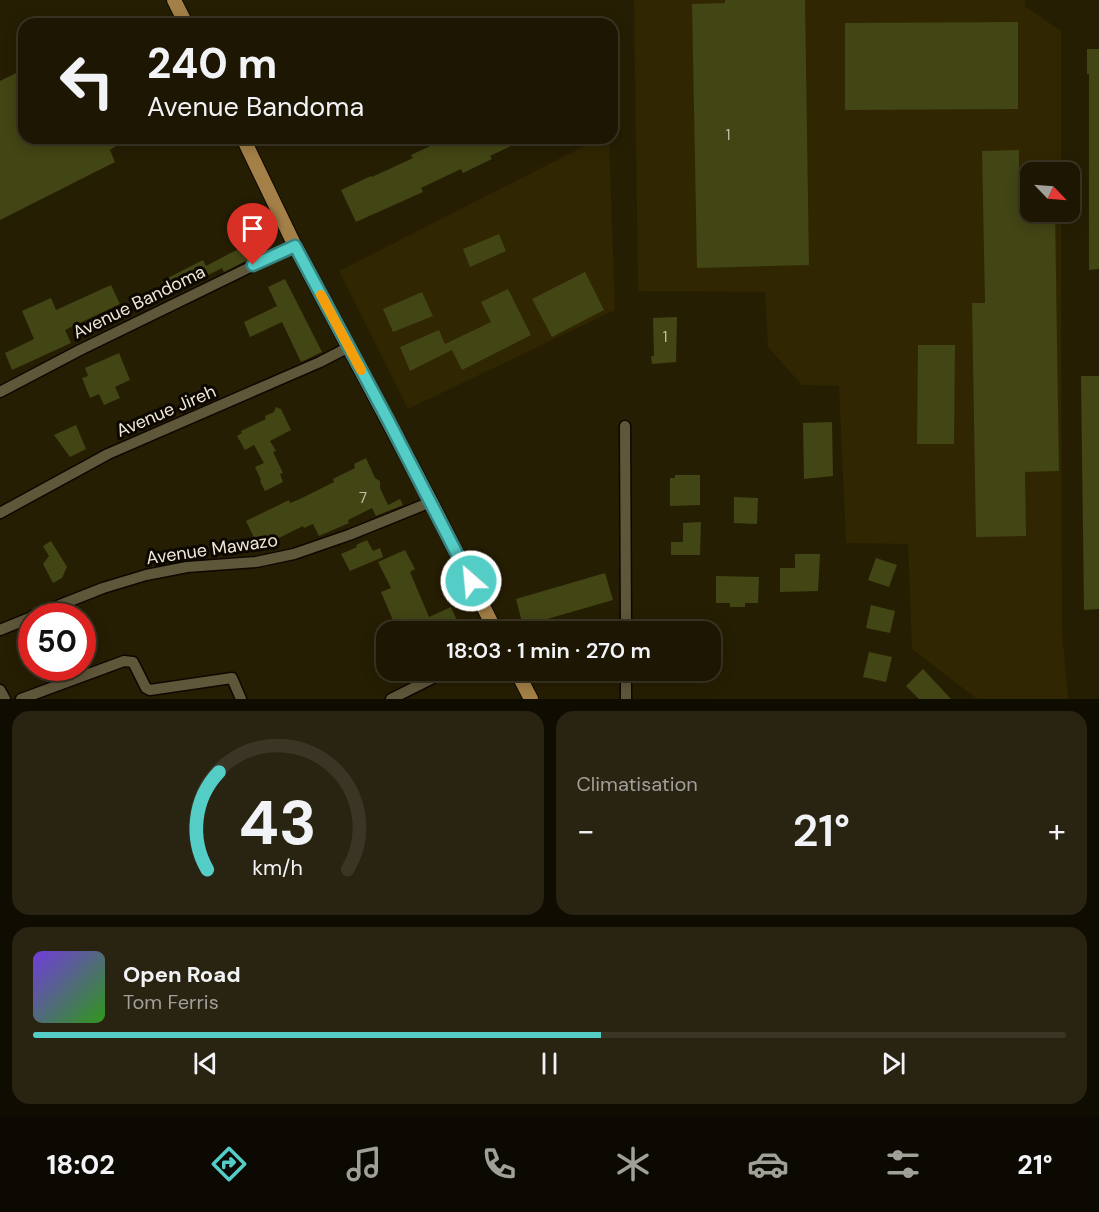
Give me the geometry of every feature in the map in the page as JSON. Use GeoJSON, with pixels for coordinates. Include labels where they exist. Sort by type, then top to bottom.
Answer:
{"type":"FeatureCollection","features":[{"type":"Feature","properties":{"kind":"main road"},"geometry":{"type":"LineString","coordinates":[[174,0],[183,18]]}},
{"type":"Feature","properties":{"kind":"main road"},"geometry":{"type":"LineString","coordinates":[[246,144],[295,246],[431,502],[490,621]]}},
{"type":"Feature","properties":{"kind":"main road"},"geometry":{"type":"LineString","coordinates":[[522,681],[531,699]]}},
{"type":"Feature","properties":{"kind":"street","name":"Avenue Bandoma"},"geometry":{"type":"LineString","coordinates":[[0,392],[80,350],[295,246]]}},
{"type":"Feature","properties":{"kind":"street","name":"Avenue Jireh"},"geometry":{"type":"LineString","coordinates":[[0,513],[108,454],[320,362],[349,347]]}},
{"type":"Feature","properties":{"kind":"street"},"geometry":{"type":"LineString","coordinates":[[625,426],[626,621]]}},
{"type":"Feature","properties":{"kind":"street","name":"Avenue Mawazo"},"geometry":{"type":"LineString","coordinates":[[66,603],[146,574],[187,567],[256,562],[294,554],[431,502]]}},
{"type":"Feature","properties":{"kind":"street","name":"Avenue Mawazo"},"geometry":{"type":"LineString","coordinates":[[0,630],[18,623]]}},
{"type":"Feature","properties":{"kind":"street"},"geometry":{"type":"LineString","coordinates":[[21,699],[124,661],[134,662],[146,688],[150,690],[232,678],[241,699]]}},
{"type":"Feature","properties":{"kind":"street"},"geometry":{"type":"LineString","coordinates":[[391,699],[427,681]]}},
{"type":"Feature","properties":{"kind":"street"},"geometry":{"type":"LineString","coordinates":[[626,681],[626,699]]}},
{"type":"Feature","properties":{"kind":"street"},"geometry":{"type":"LineString","coordinates":[[0,690],[5,699]]}},
{"type":"Feature","properties":{"kind":"shaded area"},"geometry":{"type":"Polygon","coordinates":[[[634,0],[1025,0],[1025,6],[1061,31],[1061,162],[1020,162],[1020,222],[1061,222],[1062,630],[1068,699],[977,699],[912,649],[908,544],[846,543],[839,386],[802,385],[768,347],[765,292],[638,291],[634,0]]]}},
{"type":"Feature","properties":{"kind":"shaded area"},"geometry":{"type":"Polygon","coordinates":[[[588,144],[609,144],[615,310],[408,409],[339,271],[588,144]]]}},
{"type":"Feature","properties":{"kind":"building"},"geometry":{"type":"Polygon","coordinates":[[[725,0],[805,0],[809,265],[697,268],[692,4],[725,3],[725,0]]]}},
{"type":"Feature","properties":{"kind":"building"},"geometry":{"type":"Polygon","coordinates":[[[1018,22],[1018,109],[845,110],[845,23],[1018,22]]]}},
{"type":"Feature","properties":{"kind":"building"},"geometry":{"type":"Polygon","coordinates":[[[1087,49],[1099,49],[1099,269],[1089,270],[1089,74],[1087,74],[1087,49]]]}},
{"type":"Feature","properties":{"kind":"building"},"geometry":{"type":"Polygon","coordinates":[[[18,72],[18,144],[115,144],[116,146],[110,150],[115,162],[0,220],[0,81],[18,72]]]}},
{"type":"Feature","properties":{"kind":"building"},"geometry":{"type":"Polygon","coordinates":[[[435,144],[515,144],[490,156],[492,159],[463,173],[461,169],[421,188],[423,192],[356,222],[341,190],[413,158],[411,155],[435,144]]]}},
{"type":"Feature","properties":{"kind":"building"},"geometry":{"type":"Polygon","coordinates":[[[1019,150],[1020,222],[1055,222],[1059,471],[1025,472],[1026,536],[976,537],[972,303],[985,303],[982,151],[1019,150]]]}},
{"type":"Feature","properties":{"kind":"building"},"geometry":{"type":"Polygon","coordinates":[[[499,234],[506,251],[470,267],[463,249],[499,234]]]}},
{"type":"Feature","properties":{"kind":"building"},"geometry":{"type":"Polygon","coordinates":[[[261,237],[267,250],[224,272],[222,268],[168,295],[162,281],[203,260],[206,266],[261,237]]]}},
{"type":"Feature","properties":{"kind":"building"},"geometry":{"type":"Polygon","coordinates":[[[585,272],[604,310],[552,337],[532,299],[585,272]]]}},
{"type":"Feature","properties":{"kind":"building"},"geometry":{"type":"Polygon","coordinates":[[[285,279],[322,352],[301,362],[282,322],[250,337],[244,322],[277,306],[268,287],[285,279]]]}},
{"type":"Feature","properties":{"kind":"building"},"geometry":{"type":"Polygon","coordinates":[[[111,285],[120,304],[65,330],[71,343],[12,370],[5,353],[34,339],[22,311],[51,298],[56,310],[111,285]]]}},
{"type":"Feature","properties":{"kind":"building"},"geometry":{"type":"Polygon","coordinates":[[[508,289],[531,335],[462,370],[452,350],[410,371],[400,347],[439,330],[445,344],[491,322],[481,302],[508,289]]]}},
{"type":"Feature","properties":{"kind":"building"},"geometry":{"type":"Polygon","coordinates":[[[422,292],[433,316],[393,332],[383,309],[422,292]]]}},
{"type":"Feature","properties":{"kind":"building"},"geometry":{"type":"Polygon","coordinates":[[[677,317],[676,362],[652,364],[651,356],[654,356],[653,318],[677,317]]]}},
{"type":"Feature","properties":{"kind":"building"},"geometry":{"type":"Polygon","coordinates":[[[918,345],[955,345],[954,444],[917,444],[918,345]]]}},
{"type":"Feature","properties":{"kind":"building"},"geometry":{"type":"Polygon","coordinates":[[[119,353],[130,380],[115,387],[120,398],[104,405],[99,394],[90,398],[82,378],[88,376],[85,368],[119,353]]]}},
{"type":"Feature","properties":{"kind":"building"},"geometry":{"type":"Polygon","coordinates":[[[1081,376],[1099,376],[1099,609],[1084,610],[1081,376]]]}},
{"type":"Feature","properties":{"kind":"building"},"geometry":{"type":"Polygon","coordinates":[[[276,407],[281,409],[291,430],[270,441],[283,473],[280,474],[283,482],[265,491],[255,467],[264,463],[254,445],[245,450],[237,436],[242,433],[241,431],[266,419],[265,416],[274,412],[276,407]]]}},
{"type":"Feature","properties":{"kind":"building"},"geometry":{"type":"Polygon","coordinates":[[[832,422],[833,476],[804,479],[803,423],[832,422]]]}},
{"type":"Feature","properties":{"kind":"building"},"geometry":{"type":"Polygon","coordinates":[[[76,425],[86,449],[70,457],[54,435],[76,425]]]}},
{"type":"Feature","properties":{"kind":"building"},"geometry":{"type":"Polygon","coordinates":[[[366,458],[375,478],[380,481],[380,488],[388,505],[400,499],[403,505],[376,516],[372,508],[348,520],[349,523],[319,536],[313,524],[304,528],[303,526],[259,548],[246,521],[334,482],[333,479],[355,468],[354,464],[366,458]]]}},
{"type":"Feature","properties":{"kind":"building"},"geometry":{"type":"Polygon","coordinates":[[[675,475],[700,475],[700,505],[670,506],[670,478],[675,478],[675,475]]]}},
{"type":"Feature","properties":{"kind":"building"},"geometry":{"type":"Polygon","coordinates":[[[734,497],[758,498],[757,524],[734,523],[734,497]]]}},
{"type":"Feature","properties":{"kind":"building"},"geometry":{"type":"Polygon","coordinates":[[[701,522],[700,555],[671,555],[671,542],[683,542],[683,523],[701,522]]]}},
{"type":"Feature","properties":{"kind":"building"},"geometry":{"type":"Polygon","coordinates":[[[367,540],[373,551],[380,548],[383,557],[350,571],[341,554],[367,540]]]}},
{"type":"Feature","properties":{"kind":"building"},"geometry":{"type":"Polygon","coordinates":[[[51,541],[67,567],[62,578],[53,583],[43,564],[49,556],[43,546],[51,541]]]}},
{"type":"Feature","properties":{"kind":"building"},"geometry":{"type":"Polygon","coordinates":[[[405,550],[415,569],[410,572],[429,617],[451,607],[457,621],[393,621],[381,592],[391,588],[378,562],[405,550]]]}},
{"type":"Feature","properties":{"kind":"building"},"geometry":{"type":"Polygon","coordinates":[[[795,554],[820,554],[818,591],[780,592],[780,568],[795,568],[795,554]]]}},
{"type":"Feature","properties":{"kind":"building"},"geometry":{"type":"Polygon","coordinates":[[[876,558],[897,565],[889,587],[868,580],[876,558]]]}},
{"type":"Feature","properties":{"kind":"building"},"geometry":{"type":"Polygon","coordinates":[[[605,573],[613,600],[540,621],[522,621],[516,599],[605,573]]]}},
{"type":"Feature","properties":{"kind":"building"},"geometry":{"type":"Polygon","coordinates":[[[716,576],[759,577],[758,603],[745,603],[745,607],[730,607],[730,603],[716,603],[716,576]]]}},
{"type":"Feature","properties":{"kind":"building"},"geometry":{"type":"Polygon","coordinates":[[[871,605],[895,611],[890,633],[866,628],[871,605]]]}},
{"type":"Feature","properties":{"kind":"building"},"geometry":{"type":"Polygon","coordinates":[[[869,652],[892,657],[886,682],[863,677],[869,652]]]}},
{"type":"Feature","properties":{"kind":"building"},"geometry":{"type":"Polygon","coordinates":[[[923,669],[951,699],[919,699],[906,686],[923,669]]]}},
{"type":"Feature","properties":{"kind":"slow traffic"},"geometry":{"type":"LineString","coordinates":[[321,295],[361,370]]}},
{"type":"Feature","properties":{"kind":"route"},"geometry":{"type":"LineString","coordinates":[[253,265],[295,246],[471,581]]}}]}
